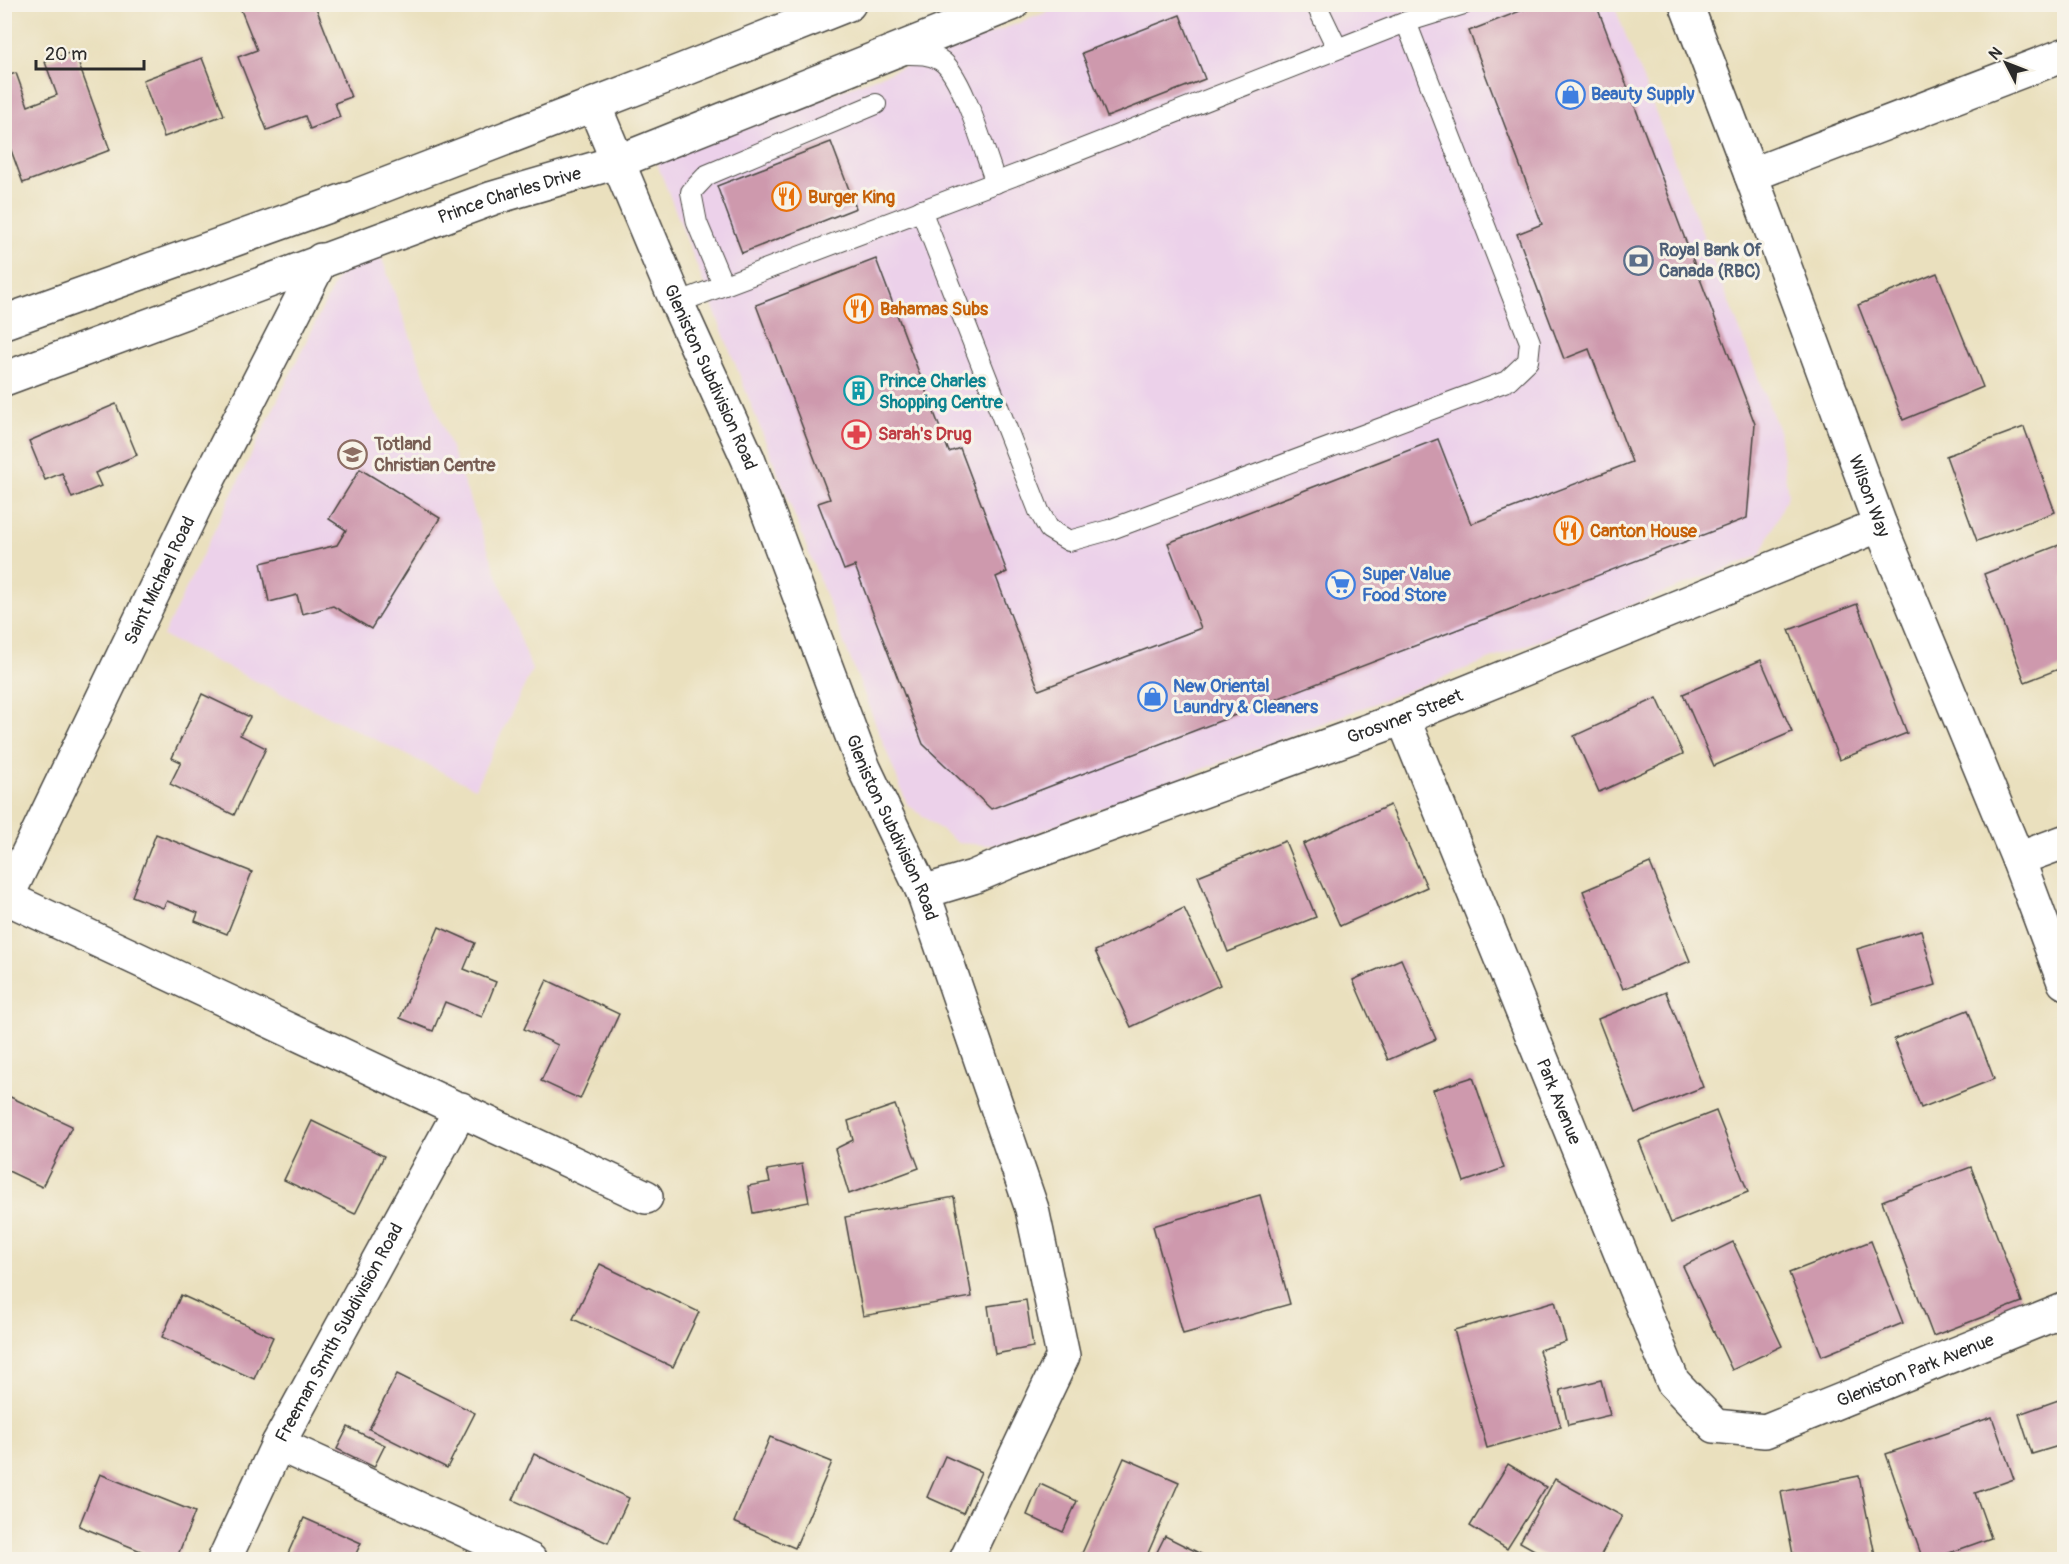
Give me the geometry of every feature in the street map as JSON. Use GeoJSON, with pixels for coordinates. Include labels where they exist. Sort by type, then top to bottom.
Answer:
{"type":"FeatureCollection","features":[{"type":"Feature","properties":{"kind":"main road"},"geometry":{"type":"LineString","coordinates":[[4,321],[356,196],[849,4]]}},
{"type":"Feature","properties":{"kind":"main road","name":"Prince Charles Drive"},"geometry":{"type":"LineString","coordinates":[[4,379],[493,198],[617,162],[1012,4]]}},
{"type":"Feature","properties":{"kind":"main road","name":"Wilson Way"},"geometry":{"type":"LineString","coordinates":[[1686,4],[1880,525],[2018,859],[2064,982]]}},
{"type":"Feature","properties":{"kind":"main road"},"geometry":{"type":"LineString","coordinates":[[1751,175],[2064,55]]}},
{"type":"Feature","properties":{"kind":"main road","name":"Gleniston Subdivision Road"},"geometry":{"type":"LineString","coordinates":[[594,105],[676,303],[748,459],[864,768],[923,892],[1032,1209],[1063,1356],[966,1560]]}},
{"type":"Feature","properties":{"kind":"main road","name":"Saint Michael Road"},"geometry":{"type":"LineString","coordinates":[[6,901],[198,500],[321,260]]}},
{"type":"Feature","properties":{"kind":"main road","name":"Grosvner Street"},"geometry":{"type":"LineString","coordinates":[[923,892],[973,877],[1013,860],[1403,718],[1880,525]]}},
{"type":"Feature","properties":{"kind":"main road","name":"Park Avenue"},"geometry":{"type":"LineString","coordinates":[[1403,718],[1673,1382],[1715,1426],[1765,1431]]}},
{"type":"Feature","properties":{"kind":"main road"},"geometry":{"type":"LineString","coordinates":[[2018,859],[2064,842]]}},
{"type":"Feature","properties":{"kind":"main road"},"geometry":{"type":"LineString","coordinates":[[6,901],[461,1109],[646,1197]]}},
{"type":"Feature","properties":{"kind":"main road","name":"Freeman Smith Subdivision Road"},"geometry":{"type":"LineString","coordinates":[[224,1560],[278,1444],[461,1109]]}},
{"type":"Feature","properties":{"kind":"main road","name":"Gleniston Park Avenue"},"geometry":{"type":"LineString","coordinates":[[1765,1431],[2064,1310]]}},
{"type":"Feature","properties":{"kind":"main road"},"geometry":{"type":"LineString","coordinates":[[278,1444],[530,1560]]}},
{"type":"Feature","properties":{"kind":"lane"},"geometry":{"type":"LineString","coordinates":[[1316,4],[1337,48]]}},
{"type":"Feature","properties":{"kind":"lane"},"geometry":{"type":"LineString","coordinates":[[676,303],[996,183],[1337,48],[1406,22],[1464,4]]}},
{"type":"Feature","properties":{"kind":"lane"},"geometry":{"type":"LineString","coordinates":[[921,210],[1039,511],[1049,529],[1069,542],[1109,530],[1507,381],[1528,361],[1530,342],[1406,22]]}},
{"type":"Feature","properties":{"kind":"lane"},"geometry":{"type":"LineString","coordinates":[[887,54],[920,54],[941,60],[958,81],[996,183]]}},
{"type":"Feature","properties":{"kind":"lane"},"geometry":{"type":"LineString","coordinates":[[723,285],[697,223],[692,192],[707,175],[876,104]]}},
{"type":"Feature","properties":{"kind":"shaded area"},"geometry":{"type":"Polygon","coordinates":[[[1066,5],[1614,5],[1779,431],[1788,495],[1760,556],[1002,846],[958,843],[907,804],[656,161],[1066,5]]]}},
{"type":"Feature","properties":{"kind":"shaded area","name":"Totland Christian Centre"},"geometry":{"type":"Polygon","coordinates":[[[381,256],[532,670],[475,788],[163,636],[340,272],[381,256]]]}},
{"type":"Feature","properties":{"kind":"building","name":"Prince Charles Shopping Centre"},"geometry":{"type":"Polygon","coordinates":[[[1538,4],[1596,4],[1755,424],[1747,518],[991,809],[923,744],[855,566],[844,570],[818,503],[830,499],[756,305],[876,259],[949,452],[960,448],[1007,572],[996,577],[1039,690],[1201,628],[1168,543],[1438,439],[1471,524],[1632,462],[1589,349],[1564,359],[1517,234],[1542,224],[1469,31],[1538,4]]]}},
{"type":"Feature","properties":{"kind":"building"},"geometry":{"type":"Polygon","coordinates":[[[239,5],[315,5],[351,97],[335,103],[340,117],[310,129],[305,116],[267,130],[238,57],[257,50],[239,5]]]}},
{"type":"Feature","properties":{"kind":"building"},"geometry":{"type":"Polygon","coordinates":[[[1180,15],[1205,79],[1107,117],[1082,53],[1180,15]]]}},
{"type":"Feature","properties":{"kind":"building"},"geometry":{"type":"Polygon","coordinates":[[[74,51],[110,150],[23,183],[4,131],[4,77],[16,73],[28,106],[57,95],[45,62],[74,51]]]}},
{"type":"Feature","properties":{"kind":"building"},"geometry":{"type":"Polygon","coordinates":[[[202,58],[224,115],[164,137],[143,80],[202,58]]]}},
{"type":"Feature","properties":{"kind":"building","name":"Burger King"},"geometry":{"type":"Polygon","coordinates":[[[831,142],[856,208],[742,253],[717,186],[831,142]]]}},
{"type":"Feature","properties":{"kind":"building"},"geometry":{"type":"Polygon","coordinates":[[[1937,273],[1983,387],[1903,420],[1858,305],[1937,273]]]}},
{"type":"Feature","properties":{"kind":"building"},"geometry":{"type":"Polygon","coordinates":[[[116,404],[137,455],[95,473],[101,486],[72,498],[62,473],[45,480],[29,441],[116,404]]]}},
{"type":"Feature","properties":{"kind":"building"},"geometry":{"type":"Polygon","coordinates":[[[2024,427],[2055,512],[1977,541],[1946,456],[2024,427]]]}},
{"type":"Feature","properties":{"kind":"building"},"geometry":{"type":"Polygon","coordinates":[[[360,469],[440,518],[371,629],[333,606],[302,614],[297,595],[269,602],[261,563],[337,545],[346,530],[329,519],[360,469]]]}},
{"type":"Feature","properties":{"kind":"building"},"geometry":{"type":"Polygon","coordinates":[[[2064,543],[2064,667],[2025,682],[1984,574],[2064,543]]]}},
{"type":"Feature","properties":{"kind":"building"},"geometry":{"type":"Polygon","coordinates":[[[1857,604],[1907,733],[1839,760],[1789,630],[1857,604]]]}},
{"type":"Feature","properties":{"kind":"building"},"geometry":{"type":"Polygon","coordinates":[[[1761,660],[1792,732],[1714,766],[1683,694],[1761,660]]]}},
{"type":"Feature","properties":{"kind":"building"},"geometry":{"type":"Polygon","coordinates":[[[202,694],[250,717],[240,735],[266,748],[234,815],[170,784],[181,762],[172,758],[202,694]]]}},
{"type":"Feature","properties":{"kind":"building"},"geometry":{"type":"Polygon","coordinates":[[[1657,698],[1683,754],[1599,792],[1574,736],[1657,698]]]}},
{"type":"Feature","properties":{"kind":"building"},"geometry":{"type":"Polygon","coordinates":[[[1390,805],[1427,887],[1340,926],[1303,844],[1390,805]]]}},
{"type":"Feature","properties":{"kind":"building"},"geometry":{"type":"Polygon","coordinates":[[[156,834],[252,872],[227,934],[195,921],[198,913],[167,901],[163,908],[132,896],[156,834]]]}},
{"type":"Feature","properties":{"kind":"building"},"geometry":{"type":"Polygon","coordinates":[[[1285,841],[1316,917],[1228,952],[1198,876],[1285,841]]]}},
{"type":"Feature","properties":{"kind":"building"},"geometry":{"type":"Polygon","coordinates":[[[1650,863],[1690,961],[1623,989],[1583,891],[1650,863]]]}},
{"type":"Feature","properties":{"kind":"building"},"geometry":{"type":"Polygon","coordinates":[[[1184,908],[1220,985],[1131,1027],[1095,951],[1184,908]]]}},
{"type":"Feature","properties":{"kind":"building"},"geometry":{"type":"Polygon","coordinates":[[[439,927],[475,943],[464,969],[496,982],[482,1017],[445,1002],[433,1031],[400,1018],[439,927]]]}},
{"type":"Feature","properties":{"kind":"building"},"geometry":{"type":"Polygon","coordinates":[[[1921,930],[1936,985],[1873,1004],[1857,949],[1921,930]]]}},
{"type":"Feature","properties":{"kind":"building"},"geometry":{"type":"Polygon","coordinates":[[[1401,959],[1436,1039],[1388,1060],[1353,980],[1401,959]]]}},
{"type":"Feature","properties":{"kind":"building"},"geometry":{"type":"Polygon","coordinates":[[[547,980],[619,1014],[580,1099],[541,1081],[558,1045],[524,1029],[547,980]]]}},
{"type":"Feature","properties":{"kind":"building"},"geometry":{"type":"Polygon","coordinates":[[[1666,992],[1703,1087],[1635,1114],[1598,1019],[1666,992]]]}},
{"type":"Feature","properties":{"kind":"building"},"geometry":{"type":"Polygon","coordinates":[[[1968,1010],[1994,1079],[1921,1108],[1894,1039],[1968,1010]]]}},
{"type":"Feature","properties":{"kind":"building"},"geometry":{"type":"Polygon","coordinates":[[[1473,1077],[1504,1168],[1464,1182],[1433,1090],[1473,1077]]]}},
{"type":"Feature","properties":{"kind":"building"},"geometry":{"type":"Polygon","coordinates":[[[4,1094],[72,1126],[42,1187],[4,1169],[4,1094]]]}},
{"type":"Feature","properties":{"kind":"building"},"geometry":{"type":"Polygon","coordinates":[[[895,1105],[919,1168],[849,1194],[835,1149],[853,1140],[848,1121],[895,1105]]]}},
{"type":"Feature","properties":{"kind":"building"},"geometry":{"type":"Polygon","coordinates":[[[1716,1111],[1748,1192],[1671,1223],[1639,1141],[1716,1111]]]}},
{"type":"Feature","properties":{"kind":"building"},"geometry":{"type":"Polygon","coordinates":[[[312,1121],[384,1156],[355,1214],[284,1180],[312,1121]]]}},
{"type":"Feature","properties":{"kind":"building"},"geometry":{"type":"Polygon","coordinates":[[[802,1164],[809,1202],[753,1213],[748,1186],[770,1182],[767,1170],[802,1164]]]}},
{"type":"Feature","properties":{"kind":"building"},"geometry":{"type":"Polygon","coordinates":[[[1971,1167],[2022,1302],[1933,1336],[1882,1201],[1971,1167]]]}},
{"type":"Feature","properties":{"kind":"building"},"geometry":{"type":"Polygon","coordinates":[[[1260,1195],[1290,1304],[1183,1334],[1153,1226],[1260,1195]]]}},
{"type":"Feature","properties":{"kind":"building"},"geometry":{"type":"Polygon","coordinates":[[[954,1197],[972,1297],[863,1316],[845,1217],[954,1197]]]}},
{"type":"Feature","properties":{"kind":"building"},"geometry":{"type":"Polygon","coordinates":[[[1871,1241],[1903,1323],[1822,1356],[1789,1273],[1871,1241]]]}},
{"type":"Feature","properties":{"kind":"building"},"geometry":{"type":"Polygon","coordinates":[[[1733,1242],[1782,1346],[1732,1370],[1683,1266],[1733,1242]]]}},
{"type":"Feature","properties":{"kind":"building"},"geometry":{"type":"Polygon","coordinates":[[[600,1264],[699,1312],[673,1367],[573,1319],[600,1264]]]}},
{"type":"Feature","properties":{"kind":"building"},"geometry":{"type":"Polygon","coordinates":[[[181,1295],[273,1337],[254,1379],[162,1337],[181,1295]]]}},
{"type":"Feature","properties":{"kind":"building"},"geometry":{"type":"Polygon","coordinates":[[[1026,1300],[1033,1347],[995,1354],[988,1306],[1026,1300]]]}},
{"type":"Feature","properties":{"kind":"building"},"geometry":{"type":"Polygon","coordinates":[[[1555,1301],[1566,1342],[1539,1350],[1561,1427],[1487,1448],[1454,1330],[1555,1301]]]}},
{"type":"Feature","properties":{"kind":"building"},"geometry":{"type":"Polygon","coordinates":[[[397,1374],[475,1413],[447,1468],[369,1429],[397,1374]]]}},
{"type":"Feature","properties":{"kind":"building"},"geometry":{"type":"Polygon","coordinates":[[[1601,1380],[1610,1415],[1568,1425],[1560,1390],[1601,1380]]]}},
{"type":"Feature","properties":{"kind":"building"},"geometry":{"type":"Polygon","coordinates":[[[2064,1398],[2064,1452],[2062,1445],[2032,1454],[2019,1414],[2064,1398]]]}},
{"type":"Feature","properties":{"kind":"building"},"geometry":{"type":"Polygon","coordinates":[[[1992,1417],[2014,1479],[1975,1493],[1991,1538],[1930,1560],[1923,1560],[1886,1454],[1992,1417]]]}},
{"type":"Feature","properties":{"kind":"building"},"geometry":{"type":"Polygon","coordinates":[[[348,1427],[385,1445],[374,1467],[337,1449],[348,1427]]]}},
{"type":"Feature","properties":{"kind":"building"},"geometry":{"type":"Polygon","coordinates":[[[770,1437],[832,1462],[795,1548],[734,1522],[770,1437]]]}},
{"type":"Feature","properties":{"kind":"building"},"geometry":{"type":"Polygon","coordinates":[[[534,1454],[629,1498],[608,1543],[513,1500],[534,1454]]]}},
{"type":"Feature","properties":{"kind":"building"},"geometry":{"type":"Polygon","coordinates":[[[945,1456],[981,1472],[963,1513],[927,1497],[945,1456]]]}},
{"type":"Feature","properties":{"kind":"building"},"geometry":{"type":"Polygon","coordinates":[[[1124,1458],[1179,1482],[1145,1560],[1079,1560],[1124,1458]]]}},
{"type":"Feature","properties":{"kind":"building"},"geometry":{"type":"Polygon","coordinates":[[[1508,1464],[1546,1487],[1507,1549],[1470,1526],[1508,1464]]]}},
{"type":"Feature","properties":{"kind":"building"},"geometry":{"type":"Polygon","coordinates":[[[100,1474],[195,1512],[176,1560],[163,1560],[79,1526],[100,1474]]]}},
{"type":"Feature","properties":{"kind":"building"},"geometry":{"type":"Polygon","coordinates":[[[1859,1476],[1875,1555],[1853,1560],[1794,1560],[1781,1492],[1859,1476]]]}},
{"type":"Feature","properties":{"kind":"building"},"geometry":{"type":"Polygon","coordinates":[[[1555,1479],[1622,1516],[1598,1560],[1552,1560],[1520,1542],[1555,1479]]]}},
{"type":"Feature","properties":{"kind":"building"},"geometry":{"type":"Polygon","coordinates":[[[1040,1484],[1077,1501],[1063,1532],[1027,1515],[1040,1484]]]}},
{"type":"Feature","properties":{"kind":"building"},"geometry":{"type":"Polygon","coordinates":[[[304,1518],[361,1543],[353,1560],[285,1560],[304,1518]]]}},
{"type":"Feature","properties":{"kind":"building"},"geometry":{"type":"Polygon","coordinates":[[[1165,1536],[1213,1560],[1153,1560],[1165,1536]]]}},
{"type":"Feature","properties":{"kind":"place","name":"Beauty Supply"},"geometry":{"type":"Point","coordinates":[1570,94]}},
{"type":"Feature","properties":{"kind":"place","name":"Burger King"},"geometry":{"type":"Point","coordinates":[787,197]}},
{"type":"Feature","properties":{"kind":"place","name":"Royal Bank Of Canada (RBC)"},"geometry":{"type":"Point","coordinates":[1638,260]}},
{"type":"Feature","properties":{"kind":"place","name":"Bahamas Subs"},"geometry":{"type":"Point","coordinates":[859,309]}},
{"type":"Feature","properties":{"kind":"place","name":"Prince Charles Shopping Centre"},"geometry":{"type":"Point","coordinates":[858,391]}},
{"type":"Feature","properties":{"kind":"place","name":"Sarah's Drug"},"geometry":{"type":"Point","coordinates":[857,434]}},
{"type":"Feature","properties":{"kind":"place","name":"Totland Christian Centre"},"geometry":{"type":"Point","coordinates":[353,454]}},
{"type":"Feature","properties":{"kind":"place","name":"Canton House"},"geometry":{"type":"Point","coordinates":[1569,531]}},
{"type":"Feature","properties":{"kind":"place","name":"Super Value Food Store"},"geometry":{"type":"Point","coordinates":[1341,584]}},
{"type":"Feature","properties":{"kind":"place","name":"New Oriental Laundry & Cleaners"},"geometry":{"type":"Point","coordinates":[1152,696]}}]}
